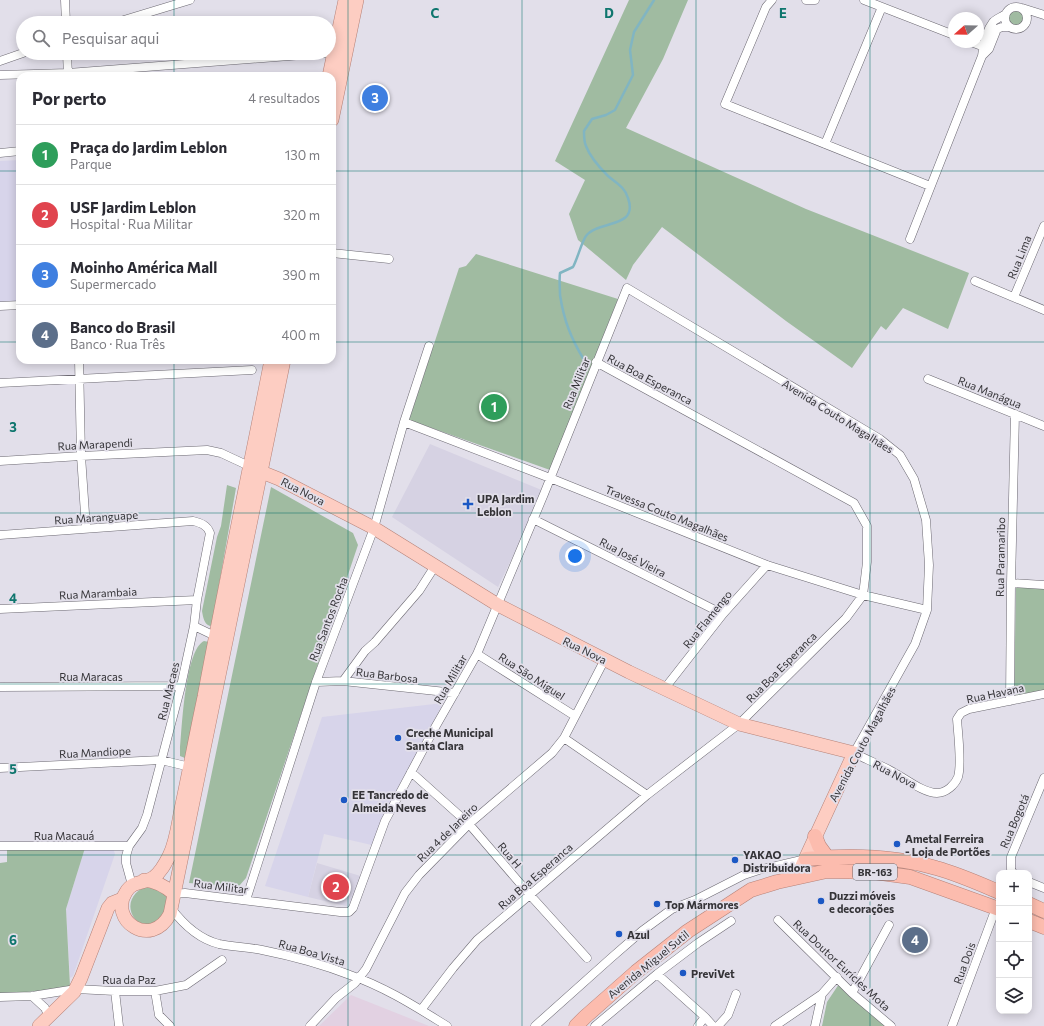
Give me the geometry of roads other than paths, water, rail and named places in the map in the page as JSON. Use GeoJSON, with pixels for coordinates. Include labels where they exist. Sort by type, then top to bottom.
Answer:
{"type":"FeatureCollection","features":[{"type":"Feature","properties":{"kind":"highway"},"geometry":{"type":"LineString","coordinates":[[815,836],[818,846],[827,857]]}},
{"type":"Feature","properties":{"kind":"highway","name":"BR-163"},"geometry":{"type":"LineString","coordinates":[[806,859],[827,857],[906,861],[936,868],[996,891]]}},
{"type":"Feature","properties":{"kind":"highway","name":"Avenida Miguel Sutil"},"geometry":{"type":"LineString","coordinates":[[576,1026],[636,972],[688,931],[751,890],[793,878],[827,871],[873,872],[910,878],[996,907]]}},
{"type":"Feature","properties":{"kind":"highway"},"geometry":{"type":"LineString","coordinates":[[1032,905],[1044,910]]}},
{"type":"Feature","properties":{"kind":"highway"},"geometry":{"type":"LineString","coordinates":[[1032,922],[1044,927]]}},
{"type":"Feature","properties":{"kind":"main road"},"geometry":{"type":"LineString","coordinates":[[336,30],[344,0]]}},
{"type":"Feature","properties":{"kind":"main road"},"geometry":{"type":"LineString","coordinates":[[336,101],[357,0]]}},
{"type":"Feature","properties":{"kind":"main road"},"geometry":{"type":"LineString","coordinates":[[329,72],[330,60]]}},
{"type":"Feature","properties":{"kind":"main road"},"geometry":{"type":"LineString","coordinates":[[270,364],[190,767],[171,852],[160,872],[151,879],[132,885],[126,891],[122,899],[122,910],[125,918],[133,926],[145,931],[160,927],[170,914],[283,364]]}},
{"type":"Feature","properties":{"kind":"main road","name":"Rua Nova"},"geometry":{"type":"LineString","coordinates":[[249,466],[278,479],[374,528],[498,605],[739,724],[854,753]]}},
{"type":"Feature","properties":{"kind":"main road","name":"Avenida Couto Magalhães"},"geometry":{"type":"LineString","coordinates":[[793,878],[806,859],[815,836],[854,753]]}},
{"type":"Feature","properties":{"kind":"main road"},"geometry":{"type":"LineString","coordinates":[[144,880],[160,884],[174,894]]}},
{"type":"Feature","properties":{"kind":"main road"},"geometry":{"type":"LineString","coordinates":[[39,1026],[76,989],[108,908],[112,903],[122,899]]}},
{"type":"Feature","properties":{"kind":"street"},"geometry":{"type":"LineString","coordinates":[[65,0],[66,16]]}},
{"type":"Feature","properties":{"kind":"street"},"geometry":{"type":"LineString","coordinates":[[137,16],[190,0]]}},
{"type":"Feature","properties":{"kind":"street"},"geometry":{"type":"LineString","coordinates":[[772,0],[766,7],[725,104],[930,186]]}},
{"type":"Feature","properties":{"kind":"street"},"geometry":{"type":"LineString","coordinates":[[806,0],[815,0]]}},
{"type":"Feature","properties":{"kind":"street"},"geometry":{"type":"LineString","coordinates":[[864,0],[948,33]]}},
{"type":"Feature","properties":{"kind":"street"},"geometry":{"type":"LineString","coordinates":[[825,144],[882,7]]}},
{"type":"Feature","properties":{"kind":"street"},"geometry":{"type":"LineString","coordinates":[[986,48],[993,23],[1004,15],[1011,7],[1019,7],[1042,14]]}},
{"type":"Feature","properties":{"kind":"street"},"geometry":{"type":"LineString","coordinates":[[1022,8],[1026,13],[1027,20]]}},
{"type":"Feature","properties":{"kind":"street"},"geometry":{"type":"LineString","coordinates":[[910,239],[982,56],[997,29],[1009,27],[1012,29],[1018,29],[1024,26],[1027,20],[1034,14],[1042,14]]}},
{"type":"Feature","properties":{"kind":"street"},"geometry":{"type":"LineString","coordinates":[[1004,15],[1005,22],[1009,27]]}},
{"type":"Feature","properties":{"kind":"street"},"geometry":{"type":"LineString","coordinates":[[0,61],[16,55]]}},
{"type":"Feature","properties":{"kind":"street"},"geometry":{"type":"LineString","coordinates":[[67,60],[68,72]]}},
{"type":"Feature","properties":{"kind":"street"},"geometry":{"type":"LineString","coordinates":[[104,72],[247,60]]}},
{"type":"Feature","properties":{"kind":"street"},"geometry":{"type":"LineString","coordinates":[[0,75],[16,75]]}},
{"type":"Feature","properties":{"kind":"street"},"geometry":{"type":"LineString","coordinates":[[0,153],[16,151]]}},
{"type":"Feature","properties":{"kind":"street","name":"Rua Lima"},"geometry":{"type":"LineString","coordinates":[[1014,298],[1044,226]]}},
{"type":"Feature","properties":{"kind":"street"},"geometry":{"type":"LineString","coordinates":[[336,253],[389,259]]}},
{"type":"Feature","properties":{"kind":"street"},"geometry":{"type":"LineString","coordinates":[[975,281],[1044,310]]}},
{"type":"Feature","properties":{"kind":"street","name":"Rua Militar"},"geometry":{"type":"LineString","coordinates":[[174,894],[185,893],[340,912],[351,911],[354,907],[385,821],[432,731],[477,654],[550,478],[626,288]]}},
{"type":"Feature","properties":{"kind":"street","name":"Avenida Couto Magalhães"},"geometry":{"type":"LineString","coordinates":[[626,288],[880,440],[900,455],[914,479],[926,520],[929,565],[927,610],[915,644],[854,753]]}},
{"type":"Feature","properties":{"kind":"street"},"geometry":{"type":"LineString","coordinates":[[0,306],[16,305]]}},
{"type":"Feature","properties":{"kind":"street","name":"Rua Santos Rocha"},"geometry":{"type":"LineString","coordinates":[[246,900],[316,682],[374,528],[404,422],[429,346]]}},
{"type":"Feature","properties":{"kind":"street","name":"Rua Boa Esperanca"},"geometry":{"type":"LineString","coordinates":[[421,1010],[453,968],[477,940],[647,795],[739,724],[846,618],[863,595],[867,562],[867,526],[854,503],[596,362]]}},
{"type":"Feature","properties":{"kind":"street"},"geometry":{"type":"LineString","coordinates":[[80,364],[81,456],[86,528]]}},
{"type":"Feature","properties":{"kind":"street"},"geometry":{"type":"LineString","coordinates":[[0,383],[252,370]]}},
{"type":"Feature","properties":{"kind":"street","name":"Rua Manágua"},"geometry":{"type":"LineString","coordinates":[[928,379],[1044,426]]}},
{"type":"Feature","properties":{"kind":"street","name":"Rua Paramaribo"},"geometry":{"type":"LineString","coordinates":[[1010,701],[1015,414]]}},
{"type":"Feature","properties":{"kind":"street","name":"Travessa Couto Magalhães"},"geometry":{"type":"LineString","coordinates":[[404,422],[550,478],[767,565],[863,595],[927,610]]}},
{"type":"Feature","properties":{"kind":"street","name":"Rua Marapendi"},"geometry":{"type":"LineString","coordinates":[[0,461],[207,450],[221,453],[249,466]]}},
{"type":"Feature","properties":{"kind":"street","name":"Rua José Vieira"},"geometry":{"type":"LineString","coordinates":[[533,519],[723,614]]}},
{"type":"Feature","properties":{"kind":"street","name":"Rua Maranguape"},"geometry":{"type":"LineString","coordinates":[[0,535],[193,521]]}},
{"type":"Feature","properties":{"kind":"street","name":"Rua Macaes"},"geometry":{"type":"LineString","coordinates":[[129,846],[142,828],[147,815],[181,686],[194,626],[196,600],[210,533],[207,527],[203,524],[193,521]]}},
{"type":"Feature","properties":{"kind":"street","name":"Rua Flamengo"},"geometry":{"type":"LineString","coordinates":[[665,688],[723,614],[767,565]]}},
{"type":"Feature","properties":{"kind":"street"},"geometry":{"type":"LineString","coordinates":[[343,681],[365,651],[375,642],[419,590],[435,566]]}},
{"type":"Feature","properties":{"kind":"street"},"geometry":{"type":"LineString","coordinates":[[1011,583],[1044,585]]}},
{"type":"Feature","properties":{"kind":"street","name":"Rua Marambaia"},"geometry":{"type":"LineString","coordinates":[[0,609],[196,600]]}},
{"type":"Feature","properties":{"kind":"street"},"geometry":{"type":"LineString","coordinates":[[194,626],[215,636]]}},
{"type":"Feature","properties":{"kind":"street","name":"Rua São Miguel"},"geometry":{"type":"LineString","coordinates":[[477,654],[575,716]]}},
{"type":"Feature","properties":{"kind":"street","name":"Rua 4 de Janeiro"},"geometry":{"type":"LineString","coordinates":[[310,1026],[336,998],[359,978],[366,969],[405,893],[419,875],[469,824],[552,753],[564,738],[605,659]]}},
{"type":"Feature","properties":{"kind":"street","name":"Rua Barbosa"},"geometry":{"type":"LineString","coordinates":[[316,682],[343,681],[455,694]]}},
{"type":"Feature","properties":{"kind":"street","name":"Rua Maracas"},"geometry":{"type":"LineString","coordinates":[[0,687],[181,686]]}},
{"type":"Feature","properties":{"kind":"street","name":"Rua Havana"},"geometry":{"type":"LineString","coordinates":[[925,790],[938,793],[943,792],[952,787],[958,778],[959,765],[957,719],[961,712],[969,709],[1044,694]]}},
{"type":"Feature","properties":{"kind":"street"},"geometry":{"type":"LineString","coordinates":[[564,738],[647,795]]}},
{"type":"Feature","properties":{"kind":"street","name":"Rua Nova"},"geometry":{"type":"LineString","coordinates":[[854,753],[925,790]]}},
{"type":"Feature","properties":{"kind":"street","name":"Rua Mandiope"},"geometry":{"type":"LineString","coordinates":[[0,768],[162,760],[190,767]]}},
{"type":"Feature","properties":{"kind":"street","name":"Rua H"},"geometry":{"type":"LineString","coordinates":[[411,772],[469,824],[587,958]]}},
{"type":"Feature","properties":{"kind":"street","name":"Rua Bogotá"},"geometry":{"type":"LineString","coordinates":[[1012,870],[1011,857],[1044,778]]}},
{"type":"Feature","properties":{"kind":"street","name":"Rua Macauá"},"geometry":{"type":"LineString","coordinates":[[0,846],[129,846]]}},
{"type":"Feature","properties":{"kind":"street"},"geometry":{"type":"LineString","coordinates":[[129,846],[126,856],[126,863],[132,885]]}},
{"type":"Feature","properties":{"kind":"street","name":"BR-163"},"geometry":{"type":"LineString","coordinates":[[535,1026],[642,931],[672,909],[695,900],[744,875],[762,869],[806,859]]}},
{"type":"Feature","properties":{"kind":"street"},"geometry":{"type":"LineString","coordinates":[[1032,883],[1044,888]]}},
{"type":"Feature","properties":{"kind":"street","name":"Rua Boa Vista"},"geometry":{"type":"LineString","coordinates":[[171,908],[191,929],[211,941],[219,944],[261,950],[298,958],[359,978],[403,999],[447,1026]]}},
{"type":"Feature","properties":{"kind":"street","name":"Rua Dois"},"geometry":{"type":"LineString","coordinates":[[952,1026],[996,913]]}},
{"type":"Feature","properties":{"kind":"street","name":"Rua Doutor Eurícles Mota"},"geometry":{"type":"LineString","coordinates":[[778,920],[852,993],[891,1026]]}},
{"type":"Feature","properties":{"kind":"street"},"geometry":{"type":"LineString","coordinates":[[595,1026],[657,974],[698,943],[731,921]]}},
{"type":"Feature","properties":{"kind":"street"},"geometry":{"type":"LineString","coordinates":[[852,993],[888,925]]}},
{"type":"Feature","properties":{"kind":"street","name":"Rua da Paz"},"geometry":{"type":"LineString","coordinates":[[0,997],[32,996],[76,989],[156,991],[186,985],[222,960]]}},
{"type":"Feature","properties":{"kind":"street"},"geometry":{"type":"LineString","coordinates":[[657,974],[713,1026]]}},
{"type":"Feature","properties":{"kind":"street"},"geometry":{"type":"LineString","coordinates":[[775,1026],[822,994],[837,978]]}},
{"type":"Feature","properties":{"kind":"street"},"geometry":{"type":"LineString","coordinates":[[115,991],[118,1026]]}},
{"type":"Feature","properties":{"kind":"street"},"geometry":{"type":"LineString","coordinates":[[156,991],[159,1015],[170,1026]]}},
{"type":"Feature","properties":{"kind":"street"},"geometry":{"type":"LineString","coordinates":[[718,1026],[728,1015],[736,994]]}},
{"type":"Feature","properties":{"kind":"street"},"geometry":{"type":"LineString","coordinates":[[815,1026],[822,994]]}},
{"type":"Feature","properties":{"kind":"street"},"geometry":{"type":"LineString","coordinates":[[32,996],[45,1008],[49,1016]]}},
{"type":"Feature","properties":{"kind":"street"},"geometry":{"type":"LineString","coordinates":[[698,1026],[705,1018]]}},
{"type":"Feature","properties":{"kind":"waterway"},"geometry":{"type":"LineString","coordinates":[[584,360],[575,344],[566,321],[560,295],[560,273],[573,267],[586,236],[592,231],[616,223],[623,219],[628,215],[630,208],[625,191],[605,173],[590,154],[585,143],[584,131],[592,119],[606,115],[615,110],[633,75],[630,50],[634,32],[654,0]]}},
{"type":"Feature","properties":{"kind":"place","name":"Moinho América Mall"},"geometry":{"type":"Point","coordinates":[375,98]}},
{"type":"Feature","properties":{"kind":"place","name":"Praça do Jardim Leblon"},"geometry":{"type":"Point","coordinates":[494,407]}},
{"type":"Feature","properties":{"kind":"place","name":"UPA Jardim Leblon"},"geometry":{"type":"Point","coordinates":[468,504]}},
{"type":"Feature","properties":{"kind":"place","name":"Creche Municipal Santa Clara"},"geometry":{"type":"Point","coordinates":[398,738]}},
{"type":"Feature","properties":{"kind":"place","name":"EE Tancredo de Almeida Neves"},"geometry":{"type":"Point","coordinates":[344,800]}},
{"type":"Feature","properties":{"kind":"place","name":"Ametal Ferreira - Loja de Portões"},"geometry":{"type":"Point","coordinates":[897,844]}},
{"type":"Feature","properties":{"kind":"place","name":"YAKAO Distribuidora"},"geometry":{"type":"Point","coordinates":[735,860]}},
{"type":"Feature","properties":{"kind":"place","name":"USF Jardim Leblon"},"geometry":{"type":"Point","coordinates":[336,887]}},
{"type":"Feature","properties":{"kind":"place","name":"Duzzi móveis e decorações"},"geometry":{"type":"Point","coordinates":[821,901]}},
{"type":"Feature","properties":{"kind":"place","name":"Top Mármores"},"geometry":{"type":"Point","coordinates":[657,904]}},
{"type":"Feature","properties":{"kind":"place","name":"Azul"},"geometry":{"type":"Point","coordinates":[619,934]}},
{"type":"Feature","properties":{"kind":"place","name":"Banco do Brasil"},"geometry":{"type":"Point","coordinates":[915,940]}},
{"type":"Feature","properties":{"kind":"place","name":"PreviVet"},"geometry":{"type":"Point","coordinates":[683,973]}}]}
